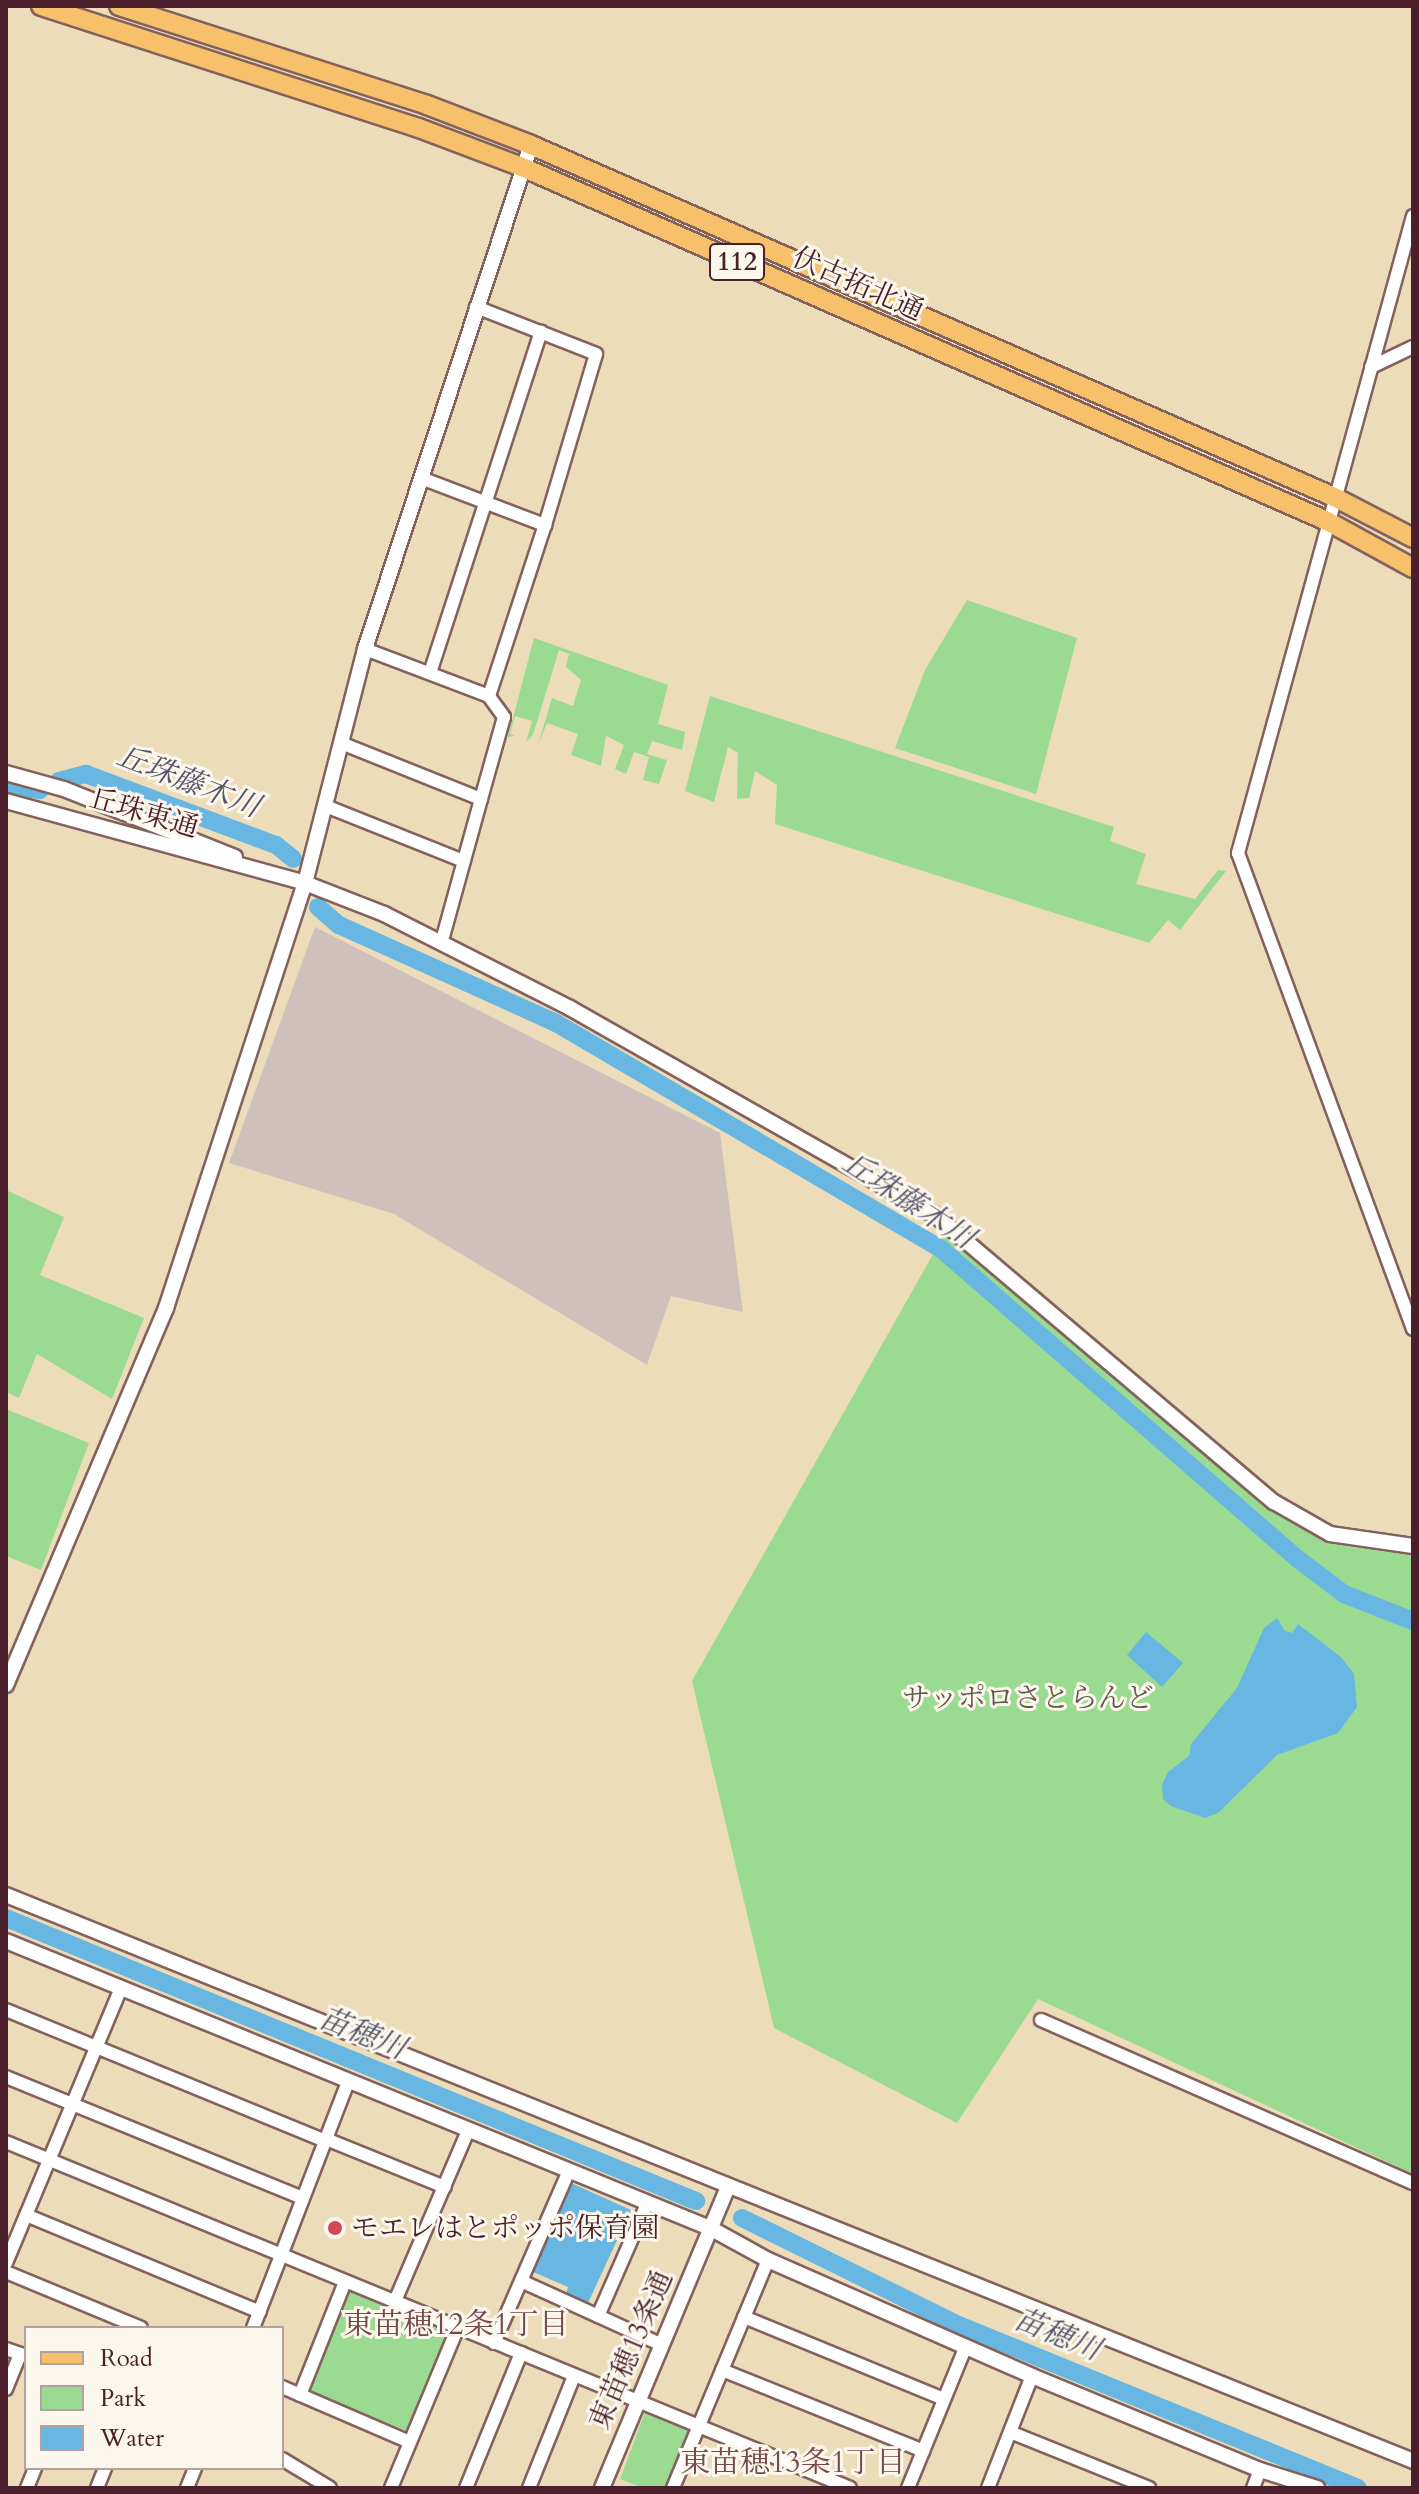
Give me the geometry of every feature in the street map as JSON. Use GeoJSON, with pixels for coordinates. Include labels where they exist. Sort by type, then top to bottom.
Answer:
{"type":"FeatureCollection","features":[{"type":"Feature","properties":{"kind":"main road","name":"伏古拓北通"},"geometry":{"type":"LineString","coordinates":[[41,6],[419,128],[522,167],[1327,521],[1413,568]]}},
{"type":"Feature","properties":{"kind":"main road","name":"伏古拓北通"},"geometry":{"type":"LineString","coordinates":[[119,6],[427,105],[531,145],[1334,497],[1413,538]]}},
{"type":"Feature","properties":{"kind":"street"},"geometry":{"type":"LineString","coordinates":[[6,1685],[166,1308],[328,807],[365,649],[531,145]]}},
{"type":"Feature","properties":{"kind":"street"},"geometry":{"type":"LineString","coordinates":[[1413,216],[1238,853],[1413,1329]]}},
{"type":"Feature","properties":{"kind":"street"},"geometry":{"type":"LineString","coordinates":[[476,307],[596,354],[489,696]]}},
{"type":"Feature","properties":{"kind":"street"},"geometry":{"type":"LineString","coordinates":[[430,673],[541,332]]}},
{"type":"Feature","properties":{"kind":"street"},"geometry":{"type":"LineString","coordinates":[[1371,367],[1413,347]]}},
{"type":"Feature","properties":{"kind":"street"},"geometry":{"type":"LineString","coordinates":[[421,478],[545,525]]}},
{"type":"Feature","properties":{"kind":"street"},"geometry":{"type":"LineString","coordinates":[[365,649],[489,696],[504,717],[442,941]]}},
{"type":"Feature","properties":{"kind":"street"},"geometry":{"type":"LineString","coordinates":[[341,743],[481,799]]}},
{"type":"Feature","properties":{"kind":"street","name":"丘珠東通"},"geometry":{"type":"LineString","coordinates":[[6,773],[64,789],[272,874]]}},
{"type":"Feature","properties":{"kind":"street","name":"丘珠東通"},"geometry":{"type":"LineString","coordinates":[[6,801],[272,874]]}},
{"type":"Feature","properties":{"kind":"street"},"geometry":{"type":"LineString","coordinates":[[328,807],[464,861]]}},
{"type":"Feature","properties":{"kind":"street"},"geometry":{"type":"LineString","coordinates":[[272,874],[305,883],[442,941],[778,1122],[935,1215],[1284,1509],[1330,1534],[1413,1546]]}},
{"type":"Feature","properties":{"kind":"street"},"geometry":{"type":"LineString","coordinates":[[6,1895],[727,2189],[1413,2461]]}},
{"type":"Feature","properties":{"kind":"street"},"geometry":{"type":"LineString","coordinates":[[6,1941],[646,2206],[710,2228],[768,2260],[965,2348],[1260,2470],[1313,2487]]}},
{"type":"Feature","properties":{"kind":"street"},"geometry":{"type":"LineString","coordinates":[[6,2263],[120,1990]]}},
{"type":"Feature","properties":{"kind":"street"},"geometry":{"type":"LineString","coordinates":[[6,2010],[445,2187]]}},
{"type":"Feature","properties":{"kind":"street"},"geometry":{"type":"LineString","coordinates":[[1041,2020],[1413,2183]]}},
{"type":"Feature","properties":{"kind":"street"},"geometry":{"type":"LineString","coordinates":[[6,2077],[302,2198]]}},
{"type":"Feature","properties":{"kind":"street"},"geometry":{"type":"LineString","coordinates":[[254,2326],[347,2084]]}},
{"type":"Feature","properties":{"kind":"street"},"geometry":{"type":"LineString","coordinates":[[395,2301],[467,2133]]}},
{"type":"Feature","properties":{"kind":"street"},"geometry":{"type":"LineString","coordinates":[[6,2142],[850,2488]]}},
{"type":"Feature","properties":{"kind":"street"},"geometry":{"type":"LineString","coordinates":[[494,2343],[568,2173]]}},
{"type":"Feature","properties":{"kind":"street","name":"東苗穂13条通"},"geometry":{"type":"LineString","coordinates":[[602,2488],[727,2189]]}},
{"type":"Feature","properties":{"kind":"street"},"geometry":{"type":"LineString","coordinates":[[598,2316],[646,2206]]}},
{"type":"Feature","properties":{"kind":"street"},"geometry":{"type":"LineString","coordinates":[[26,2215],[260,2312]]}},
{"type":"Feature","properties":{"kind":"street"},"geometry":{"type":"LineString","coordinates":[[677,2487],[698,2425],[768,2260]]}},
{"type":"Feature","properties":{"kind":"street"},"geometry":{"type":"LineString","coordinates":[[6,2272],[136,2326]]}},
{"type":"Feature","properties":{"kind":"street"},"geometry":{"type":"LineString","coordinates":[[521,2281],[662,2345]]}},
{"type":"Feature","properties":{"kind":"street"},"geometry":{"type":"LineString","coordinates":[[300,2395],[345,2282]]}},
{"type":"Feature","properties":{"kind":"street"},"geometry":{"type":"LineString","coordinates":[[744,2317],[944,2399]]}},
{"type":"Feature","properties":{"kind":"street"},"geometry":{"type":"LineString","coordinates":[[391,2488],[458,2327]]}},
{"type":"Feature","properties":{"kind":"street"},"geometry":{"type":"LineString","coordinates":[[908,2488],[965,2348]]}},
{"type":"Feature","properties":{"kind":"street"},"geometry":{"type":"LineString","coordinates":[[6,2349],[23,2355],[6,2389]]}},
{"type":"Feature","properties":{"kind":"street"},"geometry":{"type":"LineString","coordinates":[[466,2488],[521,2353]]}},
{"type":"Feature","properties":{"kind":"street"},"geometry":{"type":"LineString","coordinates":[[722,2370],[923,2451]]}},
{"type":"Feature","properties":{"kind":"street"},"geometry":{"type":"LineString","coordinates":[[529,2488],[574,2376]]}},
{"type":"Feature","properties":{"kind":"street"},"geometry":{"type":"LineString","coordinates":[[1004,2488],[989,2485],[1032,2376]]}},
{"type":"Feature","properties":{"kind":"street"},"geometry":{"type":"LineString","coordinates":[[284,2388],[410,2442]]}},
{"type":"Feature","properties":{"kind":"street"},"geometry":{"type":"LineString","coordinates":[[1010,2432],[1149,2488]]}},
{"type":"Feature","properties":{"kind":"street"},"geometry":{"type":"LineString","coordinates":[[284,2460],[324,2486]]}},
{"type":"Feature","properties":{"kind":"street"},"geometry":{"type":"LineString","coordinates":[[1253,2488],[1260,2470]]}},
{"type":"Feature","properties":{"kind":"shaded area"},"geometry":{"type":"Polygon","coordinates":[[[315,927],[720,1133],[743,1312],[671,1296],[647,1365],[394,1214],[229,1163],[315,927]]]}},
{"type":"Feature","properties":{"kind":"green space"},"geometry":{"type":"Polygon","coordinates":[[[967,600],[1077,638],[1036,794],[895,748],[925,670],[967,600]]]}},
{"type":"Feature","properties":{"kind":"green space"},"geometry":{"type":"Polygon","coordinates":[[[534,638],[668,685],[658,724],[685,732],[682,750],[652,741],[647,754],[667,760],[659,784],[643,780],[649,757],[634,752],[626,774],[615,769],[624,745],[606,736],[601,766],[571,755],[578,734],[547,723],[538,745],[552,698],[573,706],[581,680],[566,667],[569,654],[559,650],[533,735],[526,742],[532,721],[515,716],[510,734],[515,736],[508,737],[534,638]]]}},
{"type":"Feature","properties":{"kind":"green space"},"geometry":{"type":"Polygon","coordinates":[[[710,696],[1114,827],[1110,841],[1146,854],[1136,884],[1195,899],[1218,870],[1226,871],[1180,930],[1168,920],[1149,943],[775,824],[777,785],[755,771],[749,798],[737,799],[738,753],[728,747],[714,802],[685,791],[710,696]]]}},
{"type":"Feature","properties":{"kind":"green space"},"geometry":{"type":"Polygon","coordinates":[[[6,1190],[64,1217],[40,1275],[144,1318],[112,1399],[37,1354],[19,1398],[6,1392],[6,1190]]]}},
{"type":"Feature","properties":{"kind":"green space","name":"サッポロさとらんど"},"geometry":{"type":"Polygon","coordinates":[[[945,1233],[990,1264],[1260,1501],[1294,1524],[1350,1547],[1413,1553],[1413,2174],[1038,1999],[957,2123],[774,2028],[692,1681],[945,1233]]]}},
{"type":"Feature","properties":{"kind":"green space"},"geometry":{"type":"Polygon","coordinates":[[[6,1409],[89,1443],[41,1570],[6,1556],[6,1409]]]}},
{"type":"Feature","properties":{"kind":"green space"},"geometry":{"type":"Polygon","coordinates":[[[348,2286],[450,2327],[408,2431],[306,2390],[348,2286]]]}},
{"type":"Feature","properties":{"kind":"green space"},"geometry":{"type":"Polygon","coordinates":[[[645,2412],[690,2430],[666,2488],[643,2488],[620,2479],[645,2412]]]}},
{"type":"Feature","properties":{"kind":"water"},"geometry":{"type":"Polygon","coordinates":[[[1277,1618],[1285,1631],[1292,1633],[1298,1624],[1341,1657],[1354,1674],[1357,1707],[1338,1733],[1277,1755],[1218,1813],[1205,1818],[1171,1806],[1163,1799],[1162,1785],[1168,1772],[1189,1756],[1191,1744],[1237,1688],[1264,1628],[1277,1618]]]}},
{"type":"Feature","properties":{"kind":"water"},"geometry":{"type":"Polygon","coordinates":[[[1146,1632],[1183,1663],[1162,1687],[1127,1655],[1146,1632]]]}},
{"type":"Feature","properties":{"kind":"water"},"geometry":{"type":"Polygon","coordinates":[[[571,2183],[631,2210],[588,2303],[566,2294],[568,2287],[531,2271],[571,2183]]]}},
{"type":"Feature","properties":{"kind":"waterway","name":"丘珠藤木川"},"geometry":{"type":"LineString","coordinates":[[59,781],[86,774],[276,845],[293,859]]}},
{"type":"Feature","properties":{"kind":"waterway","name":"丘珠藤木川"},"geometry":{"type":"LineString","coordinates":[[6,786],[40,790]]}},
{"type":"Feature","properties":{"kind":"waterway","name":"丘珠藤木川"},"geometry":{"type":"LineString","coordinates":[[318,907],[339,925],[556,1023],[940,1248],[1298,1559],[1344,1594],[1413,1621]]}},
{"type":"Feature","properties":{"kind":"waterway","name":"苗穂川"},"geometry":{"type":"LineString","coordinates":[[6,1918],[696,2201]]}},
{"type":"Feature","properties":{"kind":"waterway","name":"苗穂川"},"geometry":{"type":"LineString","coordinates":[[742,2218],[954,2323],[1358,2488]]}},
{"type":"Feature","properties":{"kind":"place","name":"モエレはとポッポ保育園"},"geometry":{"type":"Point","coordinates":[335,2228]}},
{"type":"Feature","properties":{"kind":"district","name":"東苗穂12条1丁目"},"geometry":{"type":"Point","coordinates":[456,2325]}},
{"type":"Feature","properties":{"kind":"district","name":"東苗穂13条1丁目"},"geometry":{"type":"Point","coordinates":[793,2463]}}]}
